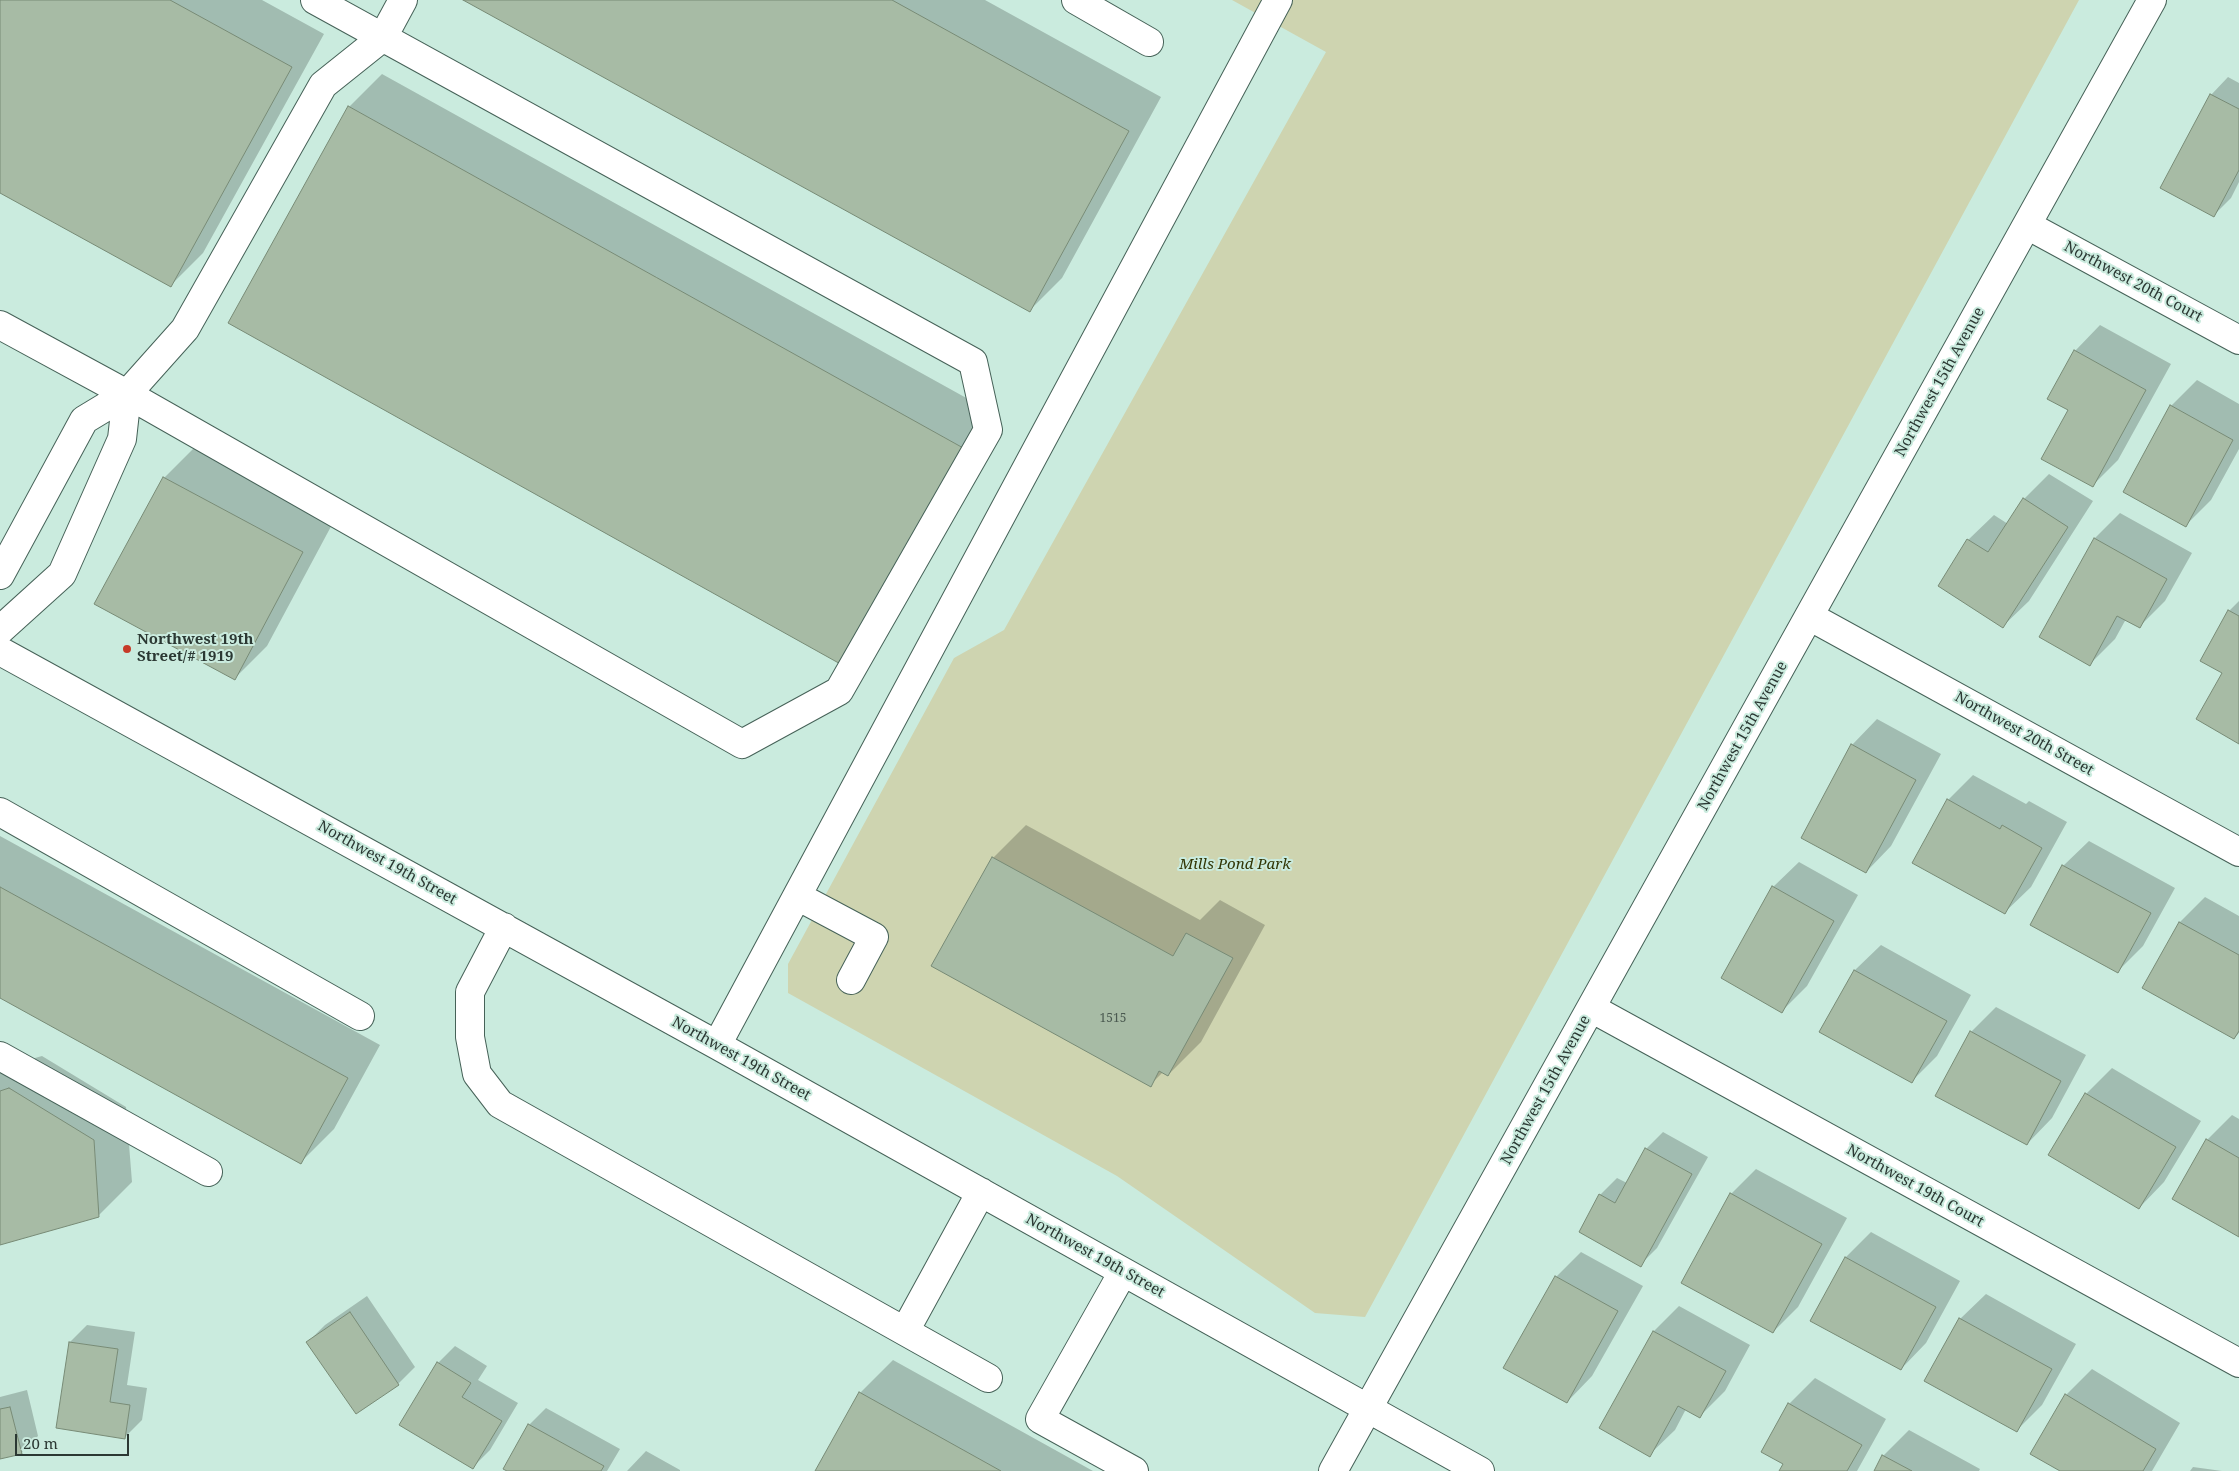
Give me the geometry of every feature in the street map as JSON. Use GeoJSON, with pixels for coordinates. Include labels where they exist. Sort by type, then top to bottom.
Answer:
{"type":"FeatureCollection","features":[{"type":"Feature","properties":{"kind":"street"},"geometry":{"type":"LineString","coordinates":[[0,325],[127,394],[742,744],[839,691],[988,430],[974,362],[315,0]]}},
{"type":"Feature","properties":{"kind":"street"},"geometry":{"type":"LineString","coordinates":[[0,575],[84,420],[127,394],[185,329],[322,84],[383,37],[403,0]]}},
{"type":"Feature","properties":{"kind":"street"},"geometry":{"type":"LineString","coordinates":[[1076,0],[1149,42]]}},
{"type":"Feature","properties":{"kind":"street"},"geometry":{"type":"LineString","coordinates":[[717,1045],[1278,0]]}},
{"type":"Feature","properties":{"kind":"street","name":"Northwest 15th Avenue"},"geometry":{"type":"LineString","coordinates":[[1332,1471],[2152,0]]}},
{"type":"Feature","properties":{"kind":"street","name":"Northwest 20th Court"},"geometry":{"type":"LineString","coordinates":[[2027,225],[2239,340]]}},
{"type":"Feature","properties":{"kind":"street"},"geometry":{"type":"LineString","coordinates":[[0,630],[62,574],[122,439],[127,394]]}},
{"type":"Feature","properties":{"kind":"street","name":"Northwest 20th Street"},"geometry":{"type":"LineString","coordinates":[[1809,616],[2239,852]]}},
{"type":"Feature","properties":{"kind":"street","name":"Northwest 19th Street"},"geometry":{"type":"LineString","coordinates":[[0,651],[717,1045],[1480,1471]]}},
{"type":"Feature","properties":{"kind":"street"},"geometry":{"type":"LineString","coordinates":[[0,812],[360,1016]]}},
{"type":"Feature","properties":{"kind":"street"},"geometry":{"type":"LineString","coordinates":[[796,896],[874,937],[851,980]]}},
{"type":"Feature","properties":{"kind":"street"},"geometry":{"type":"LineString","coordinates":[[504,928],[470,992],[470,1036],[477,1074],[500,1104],[988,1378]]}},
{"type":"Feature","properties":{"kind":"street","name":"Northwest 19th Court"},"geometry":{"type":"LineString","coordinates":[[1591,1008],[2239,1363]]}},
{"type":"Feature","properties":{"kind":"street"},"geometry":{"type":"LineString","coordinates":[[0,1056],[208,1172]]}},
{"type":"Feature","properties":{"kind":"street"},"geometry":{"type":"LineString","coordinates":[[905,1331],[981,1192]]}},
{"type":"Feature","properties":{"kind":"street"},"geometry":{"type":"LineString","coordinates":[[1123,1272],[1040,1419],[1134,1471]]}},
{"type":"Feature","properties":{"kind":"green space","name":"Mills Pond Park"},"geometry":{"type":"Polygon","coordinates":[[[1232,0],[2079,0],[1365,1317],[1315,1313],[1117,1176],[788,993],[788,964],[954,658],[1004,630],[1326,52],[1232,0]]]}},
{"type":"Feature","properties":{"kind":"building"},"geometry":{"type":"Polygon","coordinates":[[[0,0],[170,0],[292,67],[171,287],[0,193],[0,0]]]}},
{"type":"Feature","properties":{"kind":"building"},"geometry":{"type":"Polygon","coordinates":[[[463,0],[892,0],[1129,131],[1030,312],[463,0]]]}},
{"type":"Feature","properties":{"kind":"building"},"geometry":{"type":"Polygon","coordinates":[[[2210,94],[2239,109],[2239,170],[2214,217],[2160,188],[2210,94]]]}},
{"type":"Feature","properties":{"kind":"building"},"geometry":{"type":"Polygon","coordinates":[[[348,106],[965,449],[844,666],[228,323],[348,106]]]}},
{"type":"Feature","properties":{"kind":"building"},"geometry":{"type":"Polygon","coordinates":[[[2074,350],[2146,390],[2093,487],[2041,459],[2068,410],[2047,399],[2074,350]]]}},
{"type":"Feature","properties":{"kind":"building"},"geometry":{"type":"Polygon","coordinates":[[[2170,405],[2233,440],[2186,527],[2123,492],[2170,405]]]}},
{"type":"Feature","properties":{"kind":"building"},"geometry":{"type":"Polygon","coordinates":[[[163,477],[303,552],[235,680],[94,604],[163,477]]]}},
{"type":"Feature","properties":{"kind":"building"},"geometry":{"type":"Polygon","coordinates":[[[2023,498],[2068,527],[2003,628],[1938,586],[1967,539],[1988,552],[2023,498]]]}},
{"type":"Feature","properties":{"kind":"building"},"geometry":{"type":"Polygon","coordinates":[[[2094,538],[2167,579],[2140,628],[2117,616],[2090,666],[2039,637],[2094,538]]]}},
{"type":"Feature","properties":{"kind":"building"},"geometry":{"type":"Polygon","coordinates":[[[2228,610],[2239,616],[2239,744],[2196,719],[2222,673],[2200,661],[2228,610]]]}},
{"type":"Feature","properties":{"kind":"building"},"geometry":{"type":"Polygon","coordinates":[[[1851,744],[1916,780],[1866,873],[1801,838],[1851,744]]]}},
{"type":"Feature","properties":{"kind":"building"},"geometry":{"type":"Polygon","coordinates":[[[1947,799],[2000,829],[2002,825],[2042,848],[2005,914],[1912,863],[1947,799]]]}},
{"type":"Feature","properties":{"kind":"building"},"geometry":{"type":"Polygon","coordinates":[[[992,857],[1173,956],[1186,933],[1233,958],[1168,1076],[1159,1071],[1151,1087],[931,966],[992,857]]]}},
{"type":"Feature","properties":{"kind":"building"},"geometry":{"type":"Polygon","coordinates":[[[2062,865],[2151,913],[2118,973],[2030,925],[2062,865]]]}},
{"type":"Feature","properties":{"kind":"building"},"geometry":{"type":"Polygon","coordinates":[[[1772,886],[1834,921],[1782,1013],[1721,978],[1772,886]]]}},
{"type":"Feature","properties":{"kind":"building"},"geometry":{"type":"Polygon","coordinates":[[[0,887],[348,1078],[301,1164],[0,998],[0,887]]]}},
{"type":"Feature","properties":{"kind":"building"},"geometry":{"type":"Polygon","coordinates":[[[2179,922],[2239,955],[2239,1031],[2234,1039],[2142,988],[2179,922]]]}},
{"type":"Feature","properties":{"kind":"building"},"geometry":{"type":"Polygon","coordinates":[[[1854,970],[1947,1021],[1912,1083],[1819,1032],[1854,970]]]}},
{"type":"Feature","properties":{"kind":"building"},"geometry":{"type":"Polygon","coordinates":[[[1970,1031],[2061,1081],[2027,1145],[1935,1096],[1970,1031]]]}},
{"type":"Feature","properties":{"kind":"building"},"geometry":{"type":"Polygon","coordinates":[[[9,1088],[94,1140],[99,1217],[0,1245],[0,1091],[9,1088]]]}},
{"type":"Feature","properties":{"kind":"building"},"geometry":{"type":"Polygon","coordinates":[[[2085,1093],[2176,1147],[2139,1209],[2048,1155],[2085,1093]]]}},
{"type":"Feature","properties":{"kind":"building"},"geometry":{"type":"Polygon","coordinates":[[[2206,1139],[2239,1158],[2239,1237],[2172,1199],[2206,1139]]]}},
{"type":"Feature","properties":{"kind":"building"},"geometry":{"type":"Polygon","coordinates":[[[1645,1148],[1692,1174],[1641,1267],[1579,1232],[1599,1194],[1615,1203],[1645,1148]]]}},
{"type":"Feature","properties":{"kind":"building"},"geometry":{"type":"Polygon","coordinates":[[[1730,1193],[1822,1244],[1773,1333],[1681,1283],[1730,1193]]]}},
{"type":"Feature","properties":{"kind":"building"},"geometry":{"type":"Polygon","coordinates":[[[1845,1257],[1936,1307],[1901,1370],[1810,1321],[1845,1257]]]}},
{"type":"Feature","properties":{"kind":"building"},"geometry":{"type":"Polygon","coordinates":[[[1555,1276],[1618,1311],[1567,1403],[1503,1368],[1555,1276]]]}},
{"type":"Feature","properties":{"kind":"building"},"geometry":{"type":"Polygon","coordinates":[[[350,1312],[399,1385],[356,1414],[306,1342],[350,1312]]]}},
{"type":"Feature","properties":{"kind":"building"},"geometry":{"type":"Polygon","coordinates":[[[1959,1318],[2052,1369],[2017,1432],[1924,1381],[1959,1318]]]}},
{"type":"Feature","properties":{"kind":"building"},"geometry":{"type":"Polygon","coordinates":[[[1653,1331],[1726,1371],[1700,1418],[1678,1406],[1650,1457],[1599,1428],[1653,1331]]]}},
{"type":"Feature","properties":{"kind":"building"},"geometry":{"type":"Polygon","coordinates":[[[69,1342],[118,1349],[110,1402],[130,1405],[125,1439],[56,1428],[69,1342]]]}},
{"type":"Feature","properties":{"kind":"building"},"geometry":{"type":"Polygon","coordinates":[[[437,1362],[471,1383],[462,1397],[502,1421],[473,1469],[399,1425],[437,1362]]]}},
{"type":"Feature","properties":{"kind":"building"},"geometry":{"type":"Polygon","coordinates":[[[859,1392],[1001,1471],[815,1471],[859,1392]]]}},
{"type":"Feature","properties":{"kind":"building"},"geometry":{"type":"Polygon","coordinates":[[[2065,1394],[2156,1449],[2143,1471],[2060,1471],[2030,1454],[2065,1394]]]}},
{"type":"Feature","properties":{"kind":"building"},"geometry":{"type":"Polygon","coordinates":[[[1788,1403],[1862,1445],[1847,1471],[1779,1471],[1783,1464],[1761,1452],[1788,1403]]]}},
{"type":"Feature","properties":{"kind":"building"},"geometry":{"type":"Polygon","coordinates":[[[10,1407],[22,1454],[0,1459],[0,1409],[10,1407]]]}},
{"type":"Feature","properties":{"kind":"building"},"geometry":{"type":"Polygon","coordinates":[[[528,1424],[604,1466],[601,1471],[507,1471],[503,1469],[528,1424]]]}},
{"type":"Feature","properties":{"kind":"building"},"geometry":{"type":"Polygon","coordinates":[[[1882,1455],[1912,1471],[1874,1471],[1882,1455]]]}},
{"type":"Feature","properties":{"kind":"place","name":"Northwest 19th Street/# 1919"},"geometry":{"type":"Point","coordinates":[127,649]}}]}
